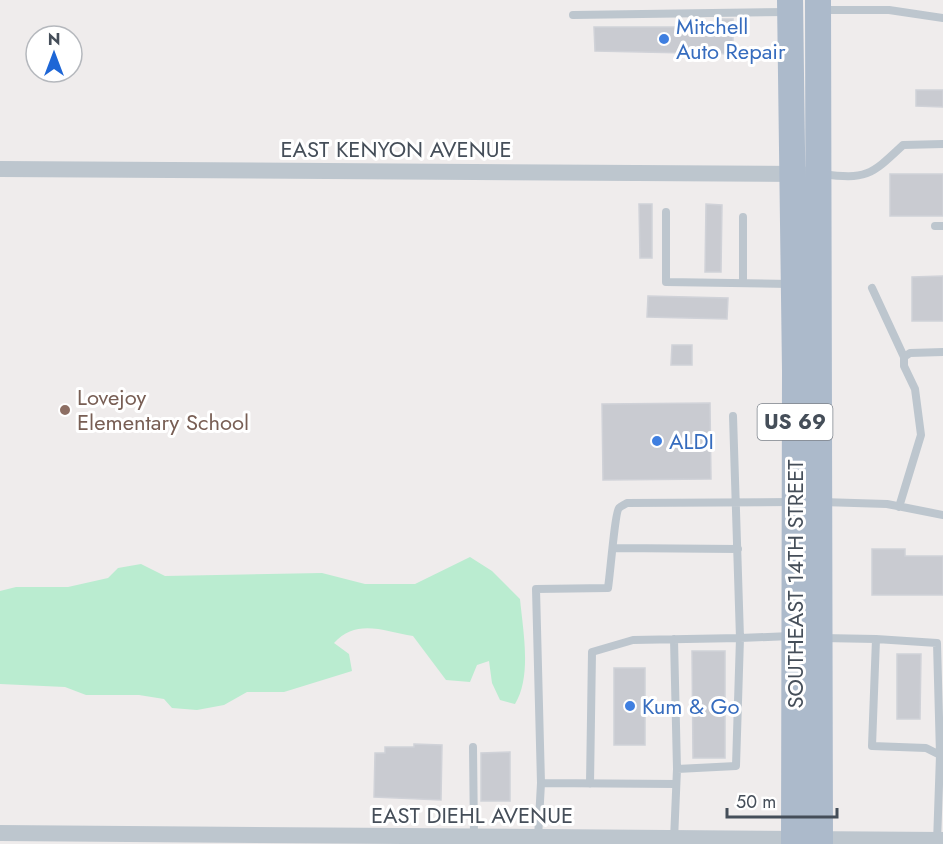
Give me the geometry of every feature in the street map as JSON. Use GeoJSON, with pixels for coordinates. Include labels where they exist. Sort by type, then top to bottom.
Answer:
{"type":"FeatureCollection","features":[{"type":"Feature","properties":{"kind":"main road","name":"SOUTHEAST 14TH STREET"},"geometry":{"type":"LineString","coordinates":[[818,5],[818,174],[807,502],[807,637],[820,842]]}},
{"type":"Feature","properties":{"kind":"main road","name":"SOUTHEAST 14TH STREET"},"geometry":{"type":"LineString","coordinates":[[790,6],[794,284],[807,502]]}},
{"type":"Feature","properties":{"kind":"main road","name":"SOUTHEAST 14TH STREET"},"geometry":{"type":"LineString","coordinates":[[794,842],[807,637]]}},
{"type":"Feature","properties":{"kind":"street","name":"EAST KENYON AVENUE"},"geometry":{"type":"LineString","coordinates":[[0,169],[818,174]]}},
{"type":"Feature","properties":{"kind":"street","name":"EAST DIEHL AVENUE"},"geometry":{"type":"LineString","coordinates":[[0,833],[483,840],[538,838],[618,841],[939,842]]}},
{"type":"Feature","properties":{"kind":"lane"},"geometry":{"type":"LineString","coordinates":[[818,5],[889,10],[943,18]]}},
{"type":"Feature","properties":{"kind":"lane"},"geometry":{"type":"LineString","coordinates":[[573,15],[790,6]]}},
{"type":"Feature","properties":{"kind":"lane"},"geometry":{"type":"LineString","coordinates":[[818,174],[851,178],[874,172],[903,145],[943,144]]}},
{"type":"Feature","properties":{"kind":"lane"},"geometry":{"type":"LineString","coordinates":[[666,212],[666,282],[794,284]]}},
{"type":"Feature","properties":{"kind":"lane"},"geometry":{"type":"LineString","coordinates":[[742,283],[743,217]]}},
{"type":"Feature","properties":{"kind":"lane"},"geometry":{"type":"LineString","coordinates":[[872,288],[904,357],[904,366],[915,389],[921,435],[899,507]]}},
{"type":"Feature","properties":{"kind":"lane"},"geometry":{"type":"LineString","coordinates":[[904,357],[910,353],[943,352]]}},
{"type":"Feature","properties":{"kind":"lane"},"geometry":{"type":"LineString","coordinates":[[677,769],[736,766],[740,638],[733,416]]}},
{"type":"Feature","properties":{"kind":"lane"},"geometry":{"type":"LineString","coordinates":[[538,838],[541,783],[536,589],[608,588],[618,509],[627,503],[807,502],[887,504],[943,515]]}},
{"type":"Feature","properties":{"kind":"lane"},"geometry":{"type":"LineString","coordinates":[[614,548],[738,549]]}},
{"type":"Feature","properties":{"kind":"lane"},"geometry":{"type":"LineString","coordinates":[[590,783],[592,652],[633,640],[807,637],[937,643],[941,754],[939,842]]}},
{"type":"Feature","properties":{"kind":"lane"},"geometry":{"type":"LineString","coordinates":[[674,639],[677,769],[674,840]]}},
{"type":"Feature","properties":{"kind":"lane"},"geometry":{"type":"LineString","coordinates":[[876,639],[872,746],[926,748],[941,754]]}},
{"type":"Feature","properties":{"kind":"lane"},"geometry":{"type":"LineString","coordinates":[[473,747],[483,840]]}},
{"type":"Feature","properties":{"kind":"lane"},"geometry":{"type":"LineString","coordinates":[[541,783],[676,784]]}},
{"type":"Feature","properties":{"kind":"green space"},"geometry":{"type":"Polygon","coordinates":[[[470,557],[492,571],[520,599],[525,667],[520,693],[515,704],[500,700],[492,683],[489,661],[477,665],[470,682],[446,680],[413,636],[371,628],[352,631],[334,643],[349,654],[352,671],[284,692],[247,692],[224,705],[197,710],[172,708],[164,699],[139,695],[86,695],[65,687],[0,684],[0,591],[16,587],[68,587],[108,578],[118,568],[141,564],[165,576],[322,573],[365,584],[415,584],[470,557]]]}},
{"type":"Feature","properties":{"kind":"building","name":"Mitchell Auto Repair"},"geometry":{"type":"Polygon","coordinates":[[[719,19],[733,19],[733,54],[595,51],[594,27],[714,27],[714,22],[719,19]]]}},
{"type":"Feature","properties":{"kind":"building"},"geometry":{"type":"Polygon","coordinates":[[[916,90],[943,90],[943,107],[916,106],[916,90]]]}},
{"type":"Feature","properties":{"kind":"building"},"geometry":{"type":"Polygon","coordinates":[[[890,174],[943,174],[943,216],[890,216],[890,174]]]}},
{"type":"Feature","properties":{"kind":"building"},"geometry":{"type":"Polygon","coordinates":[[[639,204],[652,204],[652,258],[640,258],[639,204]]]}},
{"type":"Feature","properties":{"kind":"building"},"geometry":{"type":"Polygon","coordinates":[[[706,204],[722,205],[721,272],[705,272],[706,204]]]}},
{"type":"Feature","properties":{"kind":"building"},"geometry":{"type":"Polygon","coordinates":[[[943,276],[943,321],[912,321],[912,277],[943,276]]]}},
{"type":"Feature","properties":{"kind":"building"},"geometry":{"type":"Polygon","coordinates":[[[648,296],[728,298],[727,319],[647,317],[648,296]]]}},
{"type":"Feature","properties":{"kind":"building"},"geometry":{"type":"Polygon","coordinates":[[[672,345],[692,345],[692,365],[671,365],[672,345]]]}},
{"type":"Feature","properties":{"kind":"building","name":"ALDI"},"geometry":{"type":"Polygon","coordinates":[[[710,403],[711,479],[603,480],[602,404],[710,403]]]}},
{"type":"Feature","properties":{"kind":"building"},"geometry":{"type":"Polygon","coordinates":[[[872,549],[905,549],[905,556],[943,556],[943,595],[872,595],[872,549]]]}},
{"type":"Feature","properties":{"kind":"building","name":"Kum & Go"},"geometry":{"type":"Polygon","coordinates":[[[692,651],[725,651],[725,758],[693,758],[692,651]]]}},
{"type":"Feature","properties":{"kind":"building"},"geometry":{"type":"Polygon","coordinates":[[[897,654],[921,654],[920,719],[897,719],[897,654]]]}},
{"type":"Feature","properties":{"kind":"building","name":"Kum & Go"},"geometry":{"type":"Polygon","coordinates":[[[614,668],[645,668],[645,745],[614,745],[614,668]]]}},
{"type":"Feature","properties":{"kind":"building"},"geometry":{"type":"Polygon","coordinates":[[[414,744],[442,745],[441,800],[374,797],[375,753],[385,753],[385,747],[414,747],[414,744]]]}},
{"type":"Feature","properties":{"kind":"building"},"geometry":{"type":"Polygon","coordinates":[[[510,752],[510,801],[481,801],[481,753],[510,752]]]}},
{"type":"Feature","properties":{"kind":"place","name":"Mitchell Auto Repair"},"geometry":{"type":"Point","coordinates":[664,39]}},
{"type":"Feature","properties":{"kind":"place","name":"Lovejoy Elementary School"},"geometry":{"type":"Point","coordinates":[65,410]}},
{"type":"Feature","properties":{"kind":"place","name":"ALDI"},"geometry":{"type":"Point","coordinates":[657,441]}},
{"type":"Feature","properties":{"kind":"place","name":"Kum & Go"},"geometry":{"type":"Point","coordinates":[630,706]}}]}
